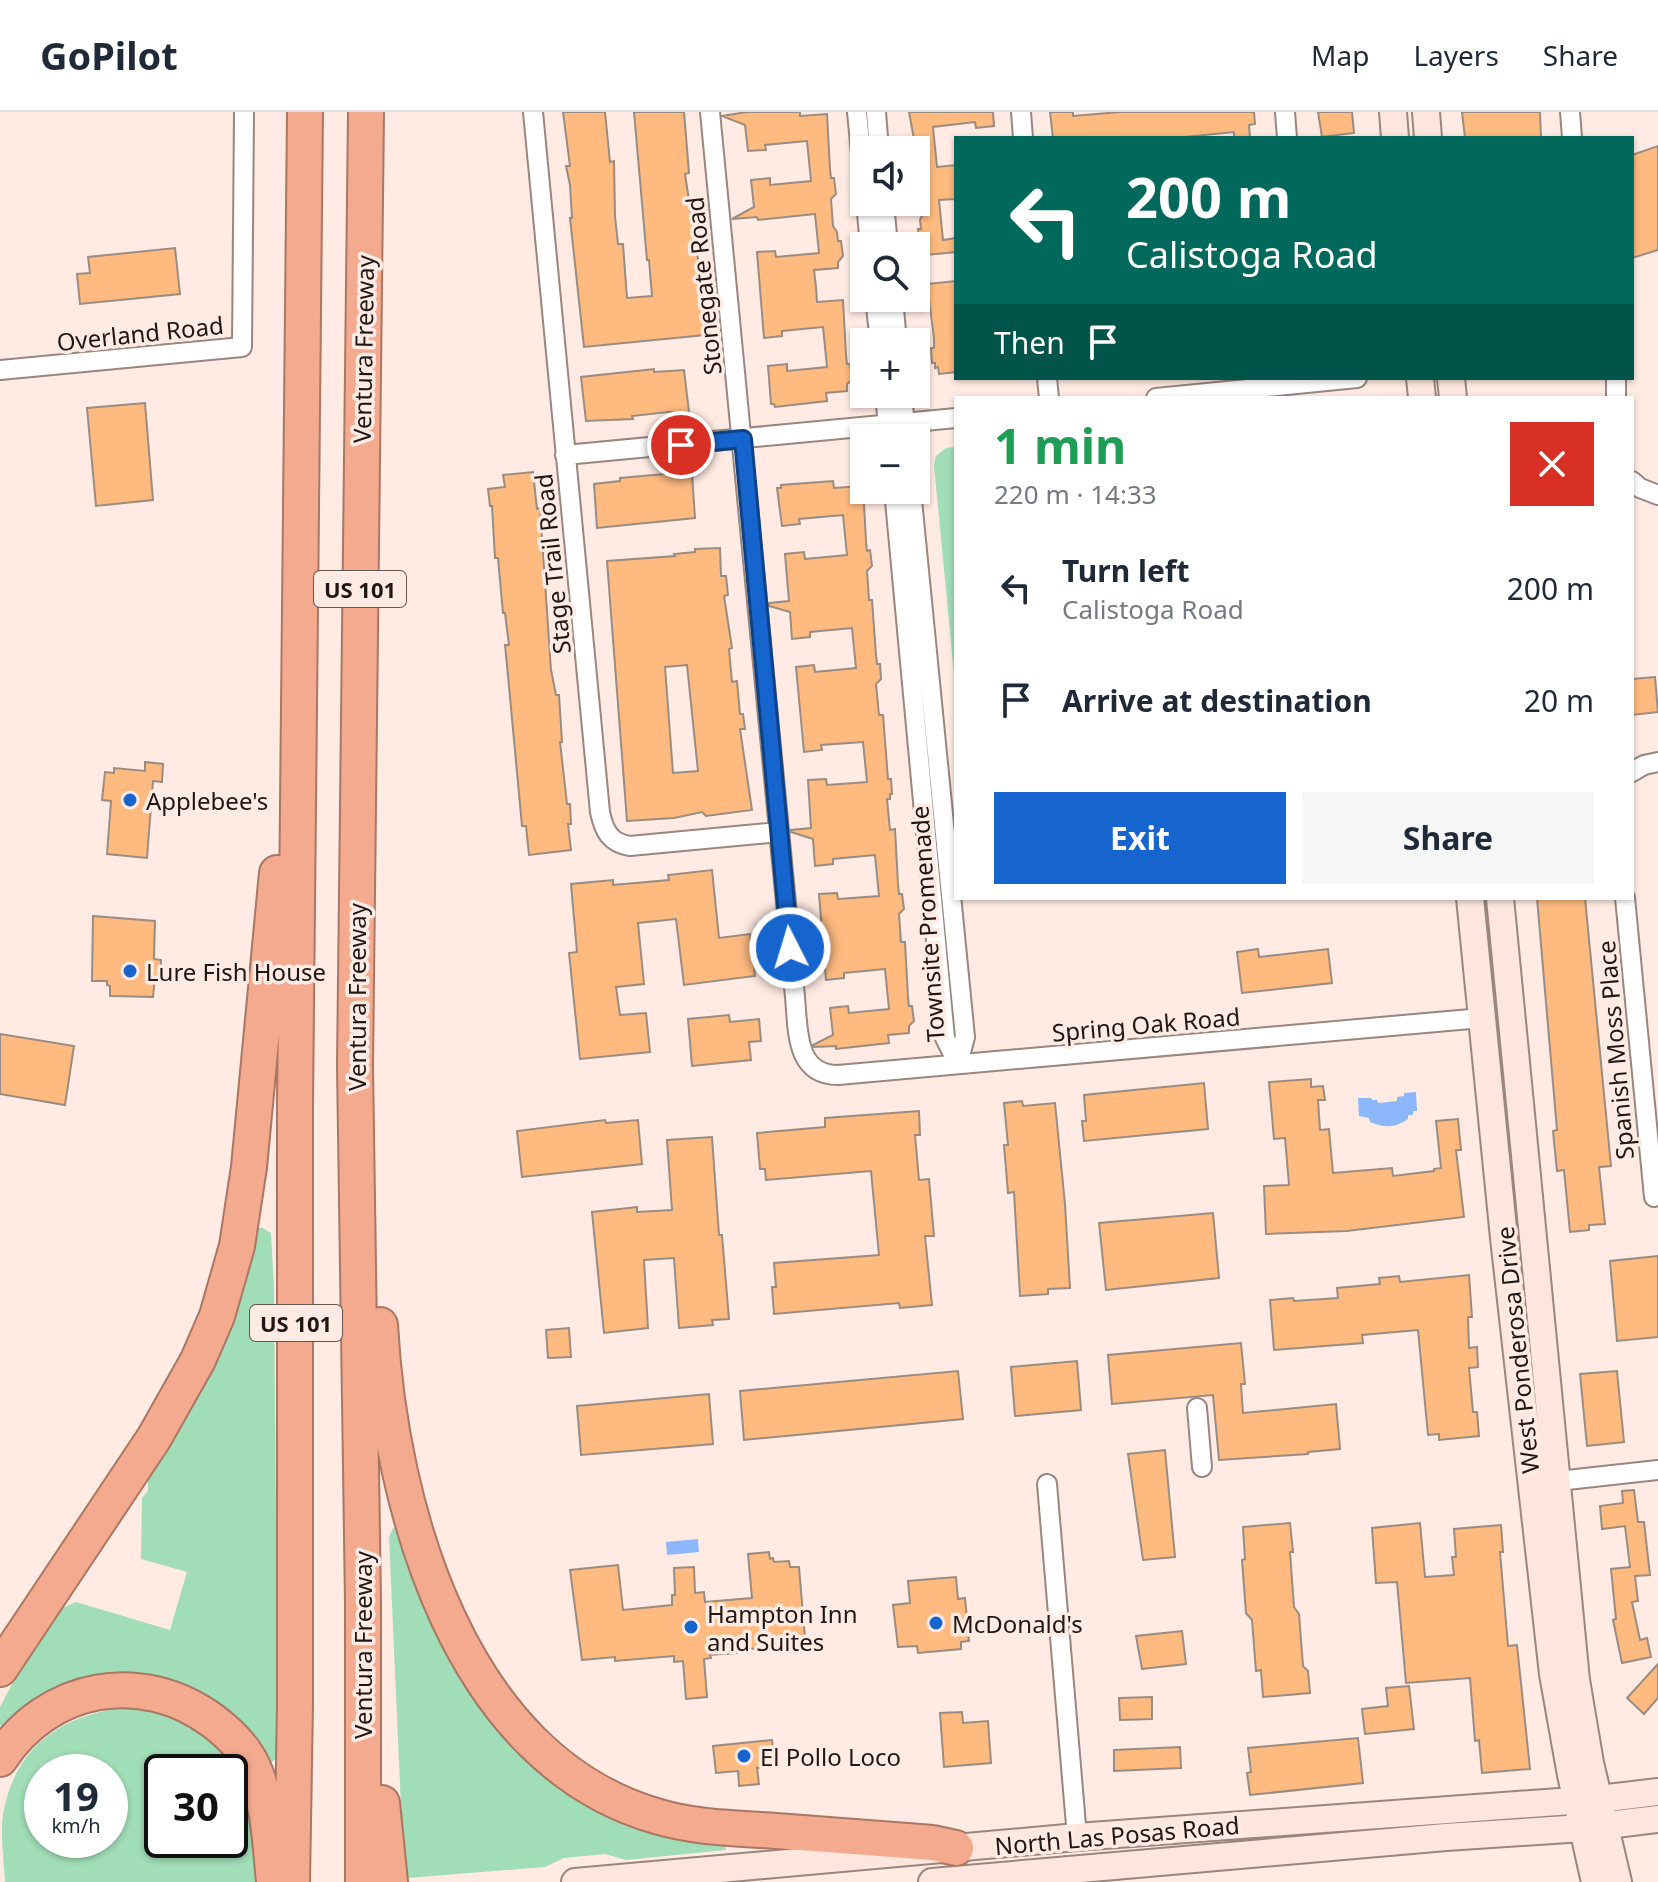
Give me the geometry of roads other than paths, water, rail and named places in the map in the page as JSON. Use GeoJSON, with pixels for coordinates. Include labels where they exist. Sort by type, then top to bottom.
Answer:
{"type":"FeatureCollection","features":[{"type":"Feature","properties":{"kind":"highway","name":"US 101"},"geometry":{"type":"LineString","coordinates":[[292,1882],[296,1671],[295,1104],[305,112]]}},
{"type":"Feature","properties":{"kind":"highway","name":"Ventura Freeway"},"geometry":{"type":"LineString","coordinates":[[363,1882],[363,1602],[355,1066],[366,112]]}},
{"type":"Feature","properties":{"kind":"highway"},"geometry":{"type":"LineString","coordinates":[[0,1669],[143,1456],[198,1360],[221,1303],[237,1246],[247,1180],[279,855],[299,764]]}},
{"type":"Feature","properties":{"kind":"highway"},"geometry":{"type":"LineString","coordinates":[[355,1066],[387,1399],[406,1504],[439,1593],[462,1644],[509,1718],[557,1766],[591,1789],[635,1810],[659,1817],[710,1827],[933,1843],[956,1848]]}},
{"type":"Feature","properties":{"kind":"highway"},"geometry":{"type":"LineString","coordinates":[[363,1602],[390,1882]]}},
{"type":"Feature","properties":{"kind":"highway"},"geometry":{"type":"LineString","coordinates":[[0,1759],[32,1723],[55,1706],[76,1697],[96,1692],[140,1690],[185,1702],[235,1740],[252,1765],[262,1795],[274,1882]]}},
{"type":"Feature","properties":{"kind":"main road"},"geometry":{"type":"LineString","coordinates":[[1393,112],[1395,136]]}},
{"type":"Feature","properties":{"kind":"main road"},"geometry":{"type":"LineString","coordinates":[[1426,112],[1428,136]]}},
{"type":"Feature","properties":{"kind":"main road","name":"West Ponderosa Drive"},"geometry":{"type":"LineString","coordinates":[[1470,900],[1482,1018],[1544,1482]]}},
{"type":"Feature","properties":{"kind":"main road","name":"West Ponderosa Drive"},"geometry":{"type":"LineString","coordinates":[[1500,900],[1511,1016],[1559,1718],[1595,1827]]}},
{"type":"Feature","properties":{"kind":"main road"},"geometry":{"type":"LineString","coordinates":[[1482,1018],[1511,1016]]}},
{"type":"Feature","properties":{"kind":"main road","name":"North Las Posas Road"},"geometry":{"type":"LineString","coordinates":[[575,1882],[666,1878],[1077,1837],[1588,1800],[1658,1792]]}},
{"type":"Feature","properties":{"kind":"main road","name":"North Las Posas Road"},"geometry":{"type":"LineString","coordinates":[[932,1882],[1081,1876],[1446,1837],[1595,1827],[1658,1819]]}},
{"type":"Feature","properties":{"kind":"main road"},"geometry":{"type":"LineString","coordinates":[[1595,1827],[1595,1882]]}},
{"type":"Feature","properties":{"kind":"main road"},"geometry":{"type":"LineString","coordinates":[[1595,1827],[1618,1882]]}},
{"type":"Feature","properties":{"kind":"main road"},"geometry":{"type":"LineString","coordinates":[[1077,1837],[1081,1876]]}},
{"type":"Feature","properties":{"kind":"street","name":"Overland Road"},"geometry":{"type":"LineString","coordinates":[[0,370],[242,347],[244,112]]}},
{"type":"Feature","properties":{"kind":"street","name":"Stage Trail Road"},"geometry":{"type":"LineString","coordinates":[[533,112],[600,812],[604,827],[611,839],[630,846],[779,832]]}},
{"type":"Feature","properties":{"kind":"street","name":"Stonegate Road"},"geometry":{"type":"LineString","coordinates":[[710,112],[800,1044],[804,1058],[815,1070]]}},
{"type":"Feature","properties":{"kind":"street"},"geometry":{"type":"LineString","coordinates":[[857,112],[859,136]]}},
{"type":"Feature","properties":{"kind":"street"},"geometry":{"type":"LineString","coordinates":[[876,112],[878,136]]}},
{"type":"Feature","properties":{"kind":"street"},"geometry":{"type":"LineString","coordinates":[[1021,112],[1023,136]]}},
{"type":"Feature","properties":{"kind":"street"},"geometry":{"type":"LineString","coordinates":[[1285,112],[1287,136]]}},
{"type":"Feature","properties":{"kind":"street"},"geometry":{"type":"LineString","coordinates":[[1570,112],[1572,136]]}},
{"type":"Feature","properties":{"kind":"street"},"geometry":{"type":"LineString","coordinates":[[1173,396],[1310,380]]}},
{"type":"Feature","properties":{"kind":"street"},"geometry":{"type":"LineString","coordinates":[[929,424],[954,418]]}},
{"type":"Feature","properties":{"kind":"street"},"geometry":{"type":"LineString","coordinates":[[565,455],[743,439],[850,433]]}},
{"type":"Feature","properties":{"kind":"street"},"geometry":{"type":"LineString","coordinates":[[1634,483],[1658,495]]}},
{"type":"Feature","properties":{"kind":"street","name":"Townsite Promenade"},"geometry":{"type":"LineString","coordinates":[[895,504],[945,1038],[958,1064]]}},
{"type":"Feature","properties":{"kind":"street","name":"Townsite Promenade"},"geometry":{"type":"LineString","coordinates":[[912,504],[965,1037],[958,1064]]}},
{"type":"Feature","properties":{"kind":"street"},"geometry":{"type":"LineString","coordinates":[[1634,771],[1658,762]]}},
{"type":"Feature","properties":{"kind":"street","name":"Spanish Moss Place"},"geometry":{"type":"LineString","coordinates":[[1625,900],[1654,1197]]}},
{"type":"Feature","properties":{"kind":"street","name":"Spring Oak Road"},"geometry":{"type":"LineString","coordinates":[[815,1070],[838,1075],[1482,1018]]}},
{"type":"Feature","properties":{"kind":"street"},"geometry":{"type":"LineString","coordinates":[[1197,1408],[1202,1467]]}},
{"type":"Feature","properties":{"kind":"street"},"geometry":{"type":"LineString","coordinates":[[1544,1482],[1658,1470]]}},
{"type":"Feature","properties":{"kind":"street"},"geometry":{"type":"LineString","coordinates":[[1047,1484],[1077,1837]]}},
{"type":"Feature","properties":{"kind":"water"},"geometry":{"type":"Polygon","coordinates":[[[1416,1092],[1417,1111],[1399,1124],[1380,1125],[1359,1116],[1358,1098],[1371,1098],[1378,1103],[1397,1101],[1397,1097],[1404,1096],[1404,1093],[1416,1092]]]}},
{"type":"Feature","properties":{"kind":"water"},"geometry":{"type":"Polygon","coordinates":[[[698,1539],[699,1552],[667,1555],[666,1542],[698,1539]]]}},
{"type":"Feature","properties":{"kind":"place","name":"Applebee's"},"geometry":{"type":"Point","coordinates":[130,800]}},
{"type":"Feature","properties":{"kind":"place","name":"Lure Fish House"},"geometry":{"type":"Point","coordinates":[130,971]}},
{"type":"Feature","properties":{"kind":"place","name":"McDonald's"},"geometry":{"type":"Point","coordinates":[936,1623]}},
{"type":"Feature","properties":{"kind":"place","name":"Hampton Inn and Suites"},"geometry":{"type":"Point","coordinates":[691,1627]}},
{"type":"Feature","properties":{"kind":"place","name":"El Pollo Loco"},"geometry":{"type":"Point","coordinates":[744,1756]}}]}
